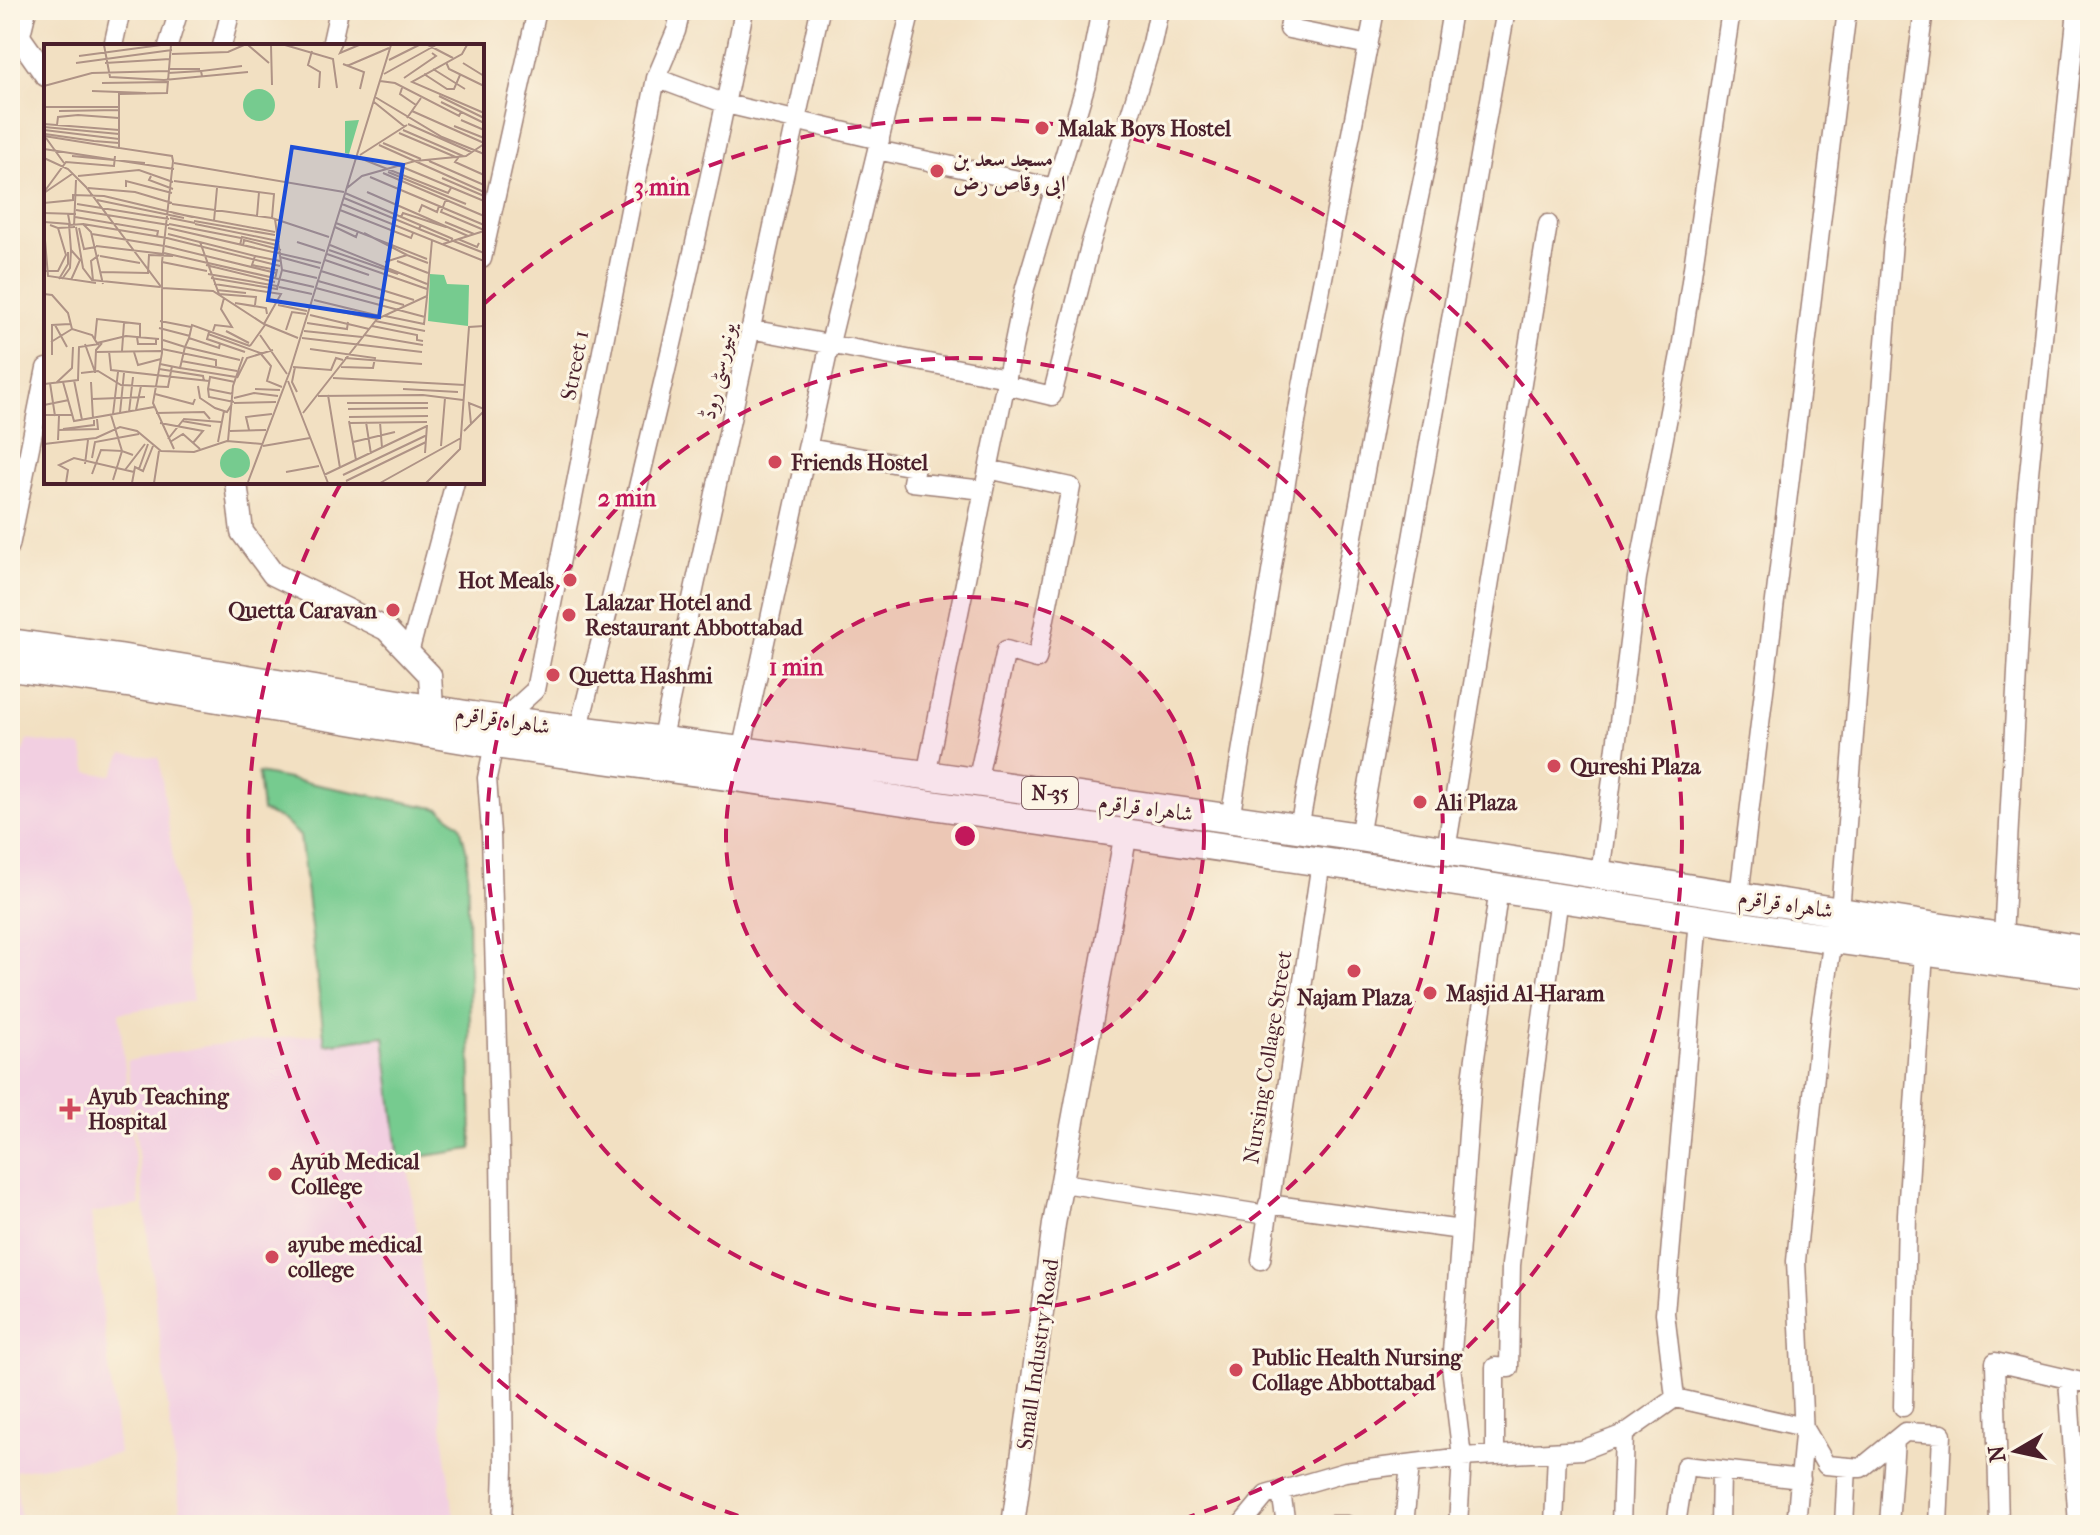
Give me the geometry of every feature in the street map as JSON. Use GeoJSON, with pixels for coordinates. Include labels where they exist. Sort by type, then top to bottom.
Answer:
{"type":"FeatureCollection","features":[{"type":"Feature","properties":{"kind":"highway","name":"شاہراہ قراقرم"},"geometry":{"type":"LineString","coordinates":[[10,643],[432,708],[498,732],[578,731],[977,782],[1446,850],[2090,951]]}},
{"type":"Feature","properties":{"kind":"highway","name":"شاہراہ قراقرم"},"geometry":{"type":"LineString","coordinates":[[10,667],[498,732],[1126,833],[1833,939],[2090,974]]}},
{"type":"Feature","properties":{"kind":"highway"},"geometry":{"type":"LineString","coordinates":[[1126,833],[1131,805]]}},
{"type":"Feature","properties":{"kind":"street"},"geometry":{"type":"LineString","coordinates":[[27,10],[15,31],[44,72]]}},
{"type":"Feature","properties":{"kind":"street"},"geometry":{"type":"LineString","coordinates":[[113,44],[121,10]]}},
{"type":"Feature","properties":{"kind":"street"},"geometry":{"type":"LineString","coordinates":[[169,44],[179,10]]}},
{"type":"Feature","properties":{"kind":"street"},"geometry":{"type":"LineString","coordinates":[[222,44],[231,10]]}},
{"type":"Feature","properties":{"kind":"street"},"geometry":{"type":"LineString","coordinates":[[331,44],[339,10]]}},
{"type":"Feature","properties":{"kind":"street"},"geometry":{"type":"LineString","coordinates":[[484,250],[537,10]]}},
{"type":"Feature","properties":{"kind":"street","name":"Street 1"},"geometry":{"type":"LineString","coordinates":[[498,732],[535,690],[656,78],[676,31],[681,10]]}},
{"type":"Feature","properties":{"kind":"street"},"geometry":{"type":"LineString","coordinates":[[578,731],[608,618],[726,104],[744,10]]}},
{"type":"Feature","properties":{"kind":"street","name":"یونیورسٹی روڈ"},"geometry":{"type":"LineString","coordinates":[[661,742],[820,10]]}},
{"type":"Feature","properties":{"kind":"street"},"geometry":{"type":"LineString","coordinates":[[741,752],[830,343],[911,10]]}},
{"type":"Feature","properties":{"kind":"street"},"geometry":{"type":"LineString","coordinates":[[926,775],[1025,288],[1087,80],[1101,10]]}},
{"type":"Feature","properties":{"kind":"street"},"geometry":{"type":"LineString","coordinates":[[750,329],[830,343],[1006,382],[1052,396],[1091,242],[1152,43],[1159,10]]}},
{"type":"Feature","properties":{"kind":"street"},"geometry":{"type":"LineString","coordinates":[[1292,10],[1289,29],[1369,45]]}},
{"type":"Feature","properties":{"kind":"street"},"geometry":{"type":"LineString","coordinates":[[1230,819],[1302,386],[1375,10]]}},
{"type":"Feature","properties":{"kind":"street"},"geometry":{"type":"LineString","coordinates":[[1299,828],[1392,325],[1429,150],[1452,10]]}},
{"type":"Feature","properties":{"kind":"street"},"geometry":{"type":"LineString","coordinates":[[1359,837],[1506,10]]}},
{"type":"Feature","properties":{"kind":"street"},"geometry":{"type":"LineString","coordinates":[[1600,875],[1637,578],[1681,349],[1731,10]]}},
{"type":"Feature","properties":{"kind":"street"},"geometry":{"type":"LineString","coordinates":[[1739,896],[1847,10]]}},
{"type":"Feature","properties":{"kind":"street"},"geometry":{"type":"LineString","coordinates":[[1840,912],[1893,241],[1924,10]]}},
{"type":"Feature","properties":{"kind":"street"},"geometry":{"type":"LineString","coordinates":[[2003,937],[2026,502],[2077,10]]}},
{"type":"Feature","properties":{"kind":"street"},"geometry":{"type":"LineString","coordinates":[[656,78],[726,104],[795,119],[878,145],[1055,188]]}},
{"type":"Feature","properties":{"kind":"street"},"geometry":{"type":"LineString","coordinates":[[1446,850],[1548,224]]}},
{"type":"Feature","properties":{"kind":"street"},"geometry":{"type":"LineString","coordinates":[[10,546],[44,378]]}},
{"type":"Feature","properties":{"kind":"street"},"geometry":{"type":"LineString","coordinates":[[808,448],[915,467],[912,482],[984,490]]}},
{"type":"Feature","properties":{"kind":"street"},"geometry":{"type":"LineString","coordinates":[[977,782],[1006,650],[1037,659],[1071,487],[988,469]]}},
{"type":"Feature","properties":{"kind":"street"},"geometry":{"type":"LineString","coordinates":[[236,484],[242,532],[273,574],[386,629],[430,675],[432,708]]}},
{"type":"Feature","properties":{"kind":"street"},"geometry":{"type":"LineString","coordinates":[[409,653],[454,484]]}},
{"type":"Feature","properties":{"kind":"street"},"geometry":{"type":"LineString","coordinates":[[498,732],[487,778],[500,1153],[502,1525]]}},
{"type":"Feature","properties":{"kind":"street","name":"Small Industry Road"},"geometry":{"type":"LineString","coordinates":[[1013,1525],[1054,1224],[1126,833]]}},
{"type":"Feature","properties":{"kind":"street","name":"Nursing Collage Street"},"geometry":{"type":"LineString","coordinates":[[1261,1260],[1321,862]]}},
{"type":"Feature","properties":{"kind":"street"},"geometry":{"type":"LineString","coordinates":[[1458,1525],[1462,1457],[1451,1366],[1472,1079],[1499,888]]}},
{"type":"Feature","properties":{"kind":"street"},"geometry":{"type":"LineString","coordinates":[[1495,1455],[1495,1367],[1509,1368],[1511,1265],[1559,898]]}},
{"type":"Feature","properties":{"kind":"street"},"geometry":{"type":"LineString","coordinates":[[1675,1398],[1665,1313],[1699,919]]}},
{"type":"Feature","properties":{"kind":"street"},"geometry":{"type":"LineString","coordinates":[[1796,1525],[1804,1427],[1796,1261],[1821,1016],[1833,939]]}},
{"type":"Feature","properties":{"kind":"street"},"geometry":{"type":"LineString","coordinates":[[1903,1407],[1907,1214],[1924,952]]}},
{"type":"Feature","properties":{"kind":"street"},"geometry":{"type":"LineString","coordinates":[[1063,1183],[1461,1230]]}},
{"type":"Feature","properties":{"kind":"street"},"geometry":{"type":"LineString","coordinates":[[1999,1525],[1995,1362],[2090,1384]]}},
{"type":"Feature","properties":{"kind":"street"},"geometry":{"type":"LineString","coordinates":[[2068,1379],[2078,1525]]}},
{"type":"Feature","properties":{"kind":"street"},"geometry":{"type":"LineString","coordinates":[[1241,1525],[1266,1495],[1345,1472],[1462,1457],[1582,1450],[1624,1434],[1675,1398],[1804,1427],[1826,1465],[1861,1468],[1905,1432],[1942,1434],[1938,1525]]}},
{"type":"Feature","properties":{"kind":"street"},"geometry":{"type":"LineString","coordinates":[[1621,1525],[1624,1434]]}},
{"type":"Feature","properties":{"kind":"street"},"geometry":{"type":"LineString","coordinates":[[1889,1525],[1895,1440]]}},
{"type":"Feature","properties":{"kind":"street"},"geometry":{"type":"LineString","coordinates":[[1554,1525],[1557,1452]]}},
{"type":"Feature","properties":{"kind":"street"},"geometry":{"type":"LineString","coordinates":[[1404,1525],[1410,1464]]}},
{"type":"Feature","properties":{"kind":"street"},"geometry":{"type":"LineString","coordinates":[[1676,1525],[1685,1466],[1801,1479]]}},
{"type":"Feature","properties":{"kind":"street"},"geometry":{"type":"LineString","coordinates":[[1844,1525],[1847,1467]]}},
{"type":"Feature","properties":{"kind":"street"},"geometry":{"type":"LineString","coordinates":[[1720,1525],[1721,1472]]}},
{"type":"Feature","properties":{"kind":"street"},"geometry":{"type":"LineString","coordinates":[[1281,1491],[1286,1525]]}},
{"type":"Feature","properties":{"kind":"street"},"geometry":{"type":"LineString","coordinates":[[1330,1525],[1347,1525]]}},
{"type":"Feature","properties":{"kind":"shaded area","name":"Ayub Teaching Hospital"},"geometry":{"type":"Polygon","coordinates":[[[27,740],[82,747],[88,772],[100,774],[112,775],[123,753],[159,758],[193,1001],[119,1013],[140,1205],[91,1213],[119,1454],[15,1471],[21,1525],[10,1525],[10,758],[20,759],[27,740]]]}},
{"type":"Feature","properties":{"kind":"shaded area","name":"Ayub Medical College"},"geometry":{"type":"Polygon","coordinates":[[[390,1026],[455,1525],[182,1525],[127,1061],[206,1046],[390,1026]]]}},
{"type":"Feature","properties":{"kind":"green space"},"geometry":{"type":"Polygon","coordinates":[[[258,773],[440,809],[460,825],[467,853],[472,1149],[399,1160],[384,1036],[325,1044],[300,836],[283,820],[262,811],[258,773]]]}},
{"type":"Feature","properties":{"kind":"place","name":"Malak Boys Hostel"},"geometry":{"type":"Point","coordinates":[1042,128]}},
{"type":"Feature","properties":{"kind":"place","name":"مسجد سعد بن ابی وقاص رض"},"geometry":{"type":"Point","coordinates":[937,171]}},
{"type":"Feature","properties":{"kind":"place","name":"Friends Hostel"},"geometry":{"type":"Point","coordinates":[775,462]}},
{"type":"Feature","properties":{"kind":"place","name":"Hot Meals"},"geometry":{"type":"Point","coordinates":[570,580]}},
{"type":"Feature","properties":{"kind":"place","name":"Quetta Caravan"},"geometry":{"type":"Point","coordinates":[393,610]}},
{"type":"Feature","properties":{"kind":"place","name":"Lalazar Hotel and Restaurant Abbottabad"},"geometry":{"type":"Point","coordinates":[569,615]}},
{"type":"Feature","properties":{"kind":"place","name":"Quetta Hashmi"},"geometry":{"type":"Point","coordinates":[553,675]}},
{"type":"Feature","properties":{"kind":"place","name":"Qureshi Plaza"},"geometry":{"type":"Point","coordinates":[1554,766]}},
{"type":"Feature","properties":{"kind":"place","name":"Ali Plaza"},"geometry":{"type":"Point","coordinates":[1420,802]}},
{"type":"Feature","properties":{"kind":"place","name":"Najam Plaza"},"geometry":{"type":"Point","coordinates":[1354,971]}},
{"type":"Feature","properties":{"kind":"place","name":"Masjid Al-Haram"},"geometry":{"type":"Point","coordinates":[1430,993]}},
{"type":"Feature","properties":{"kind":"place","name":"Ayub Teaching Hospital"},"geometry":{"type":"Point","coordinates":[70,1109]}},
{"type":"Feature","properties":{"kind":"place","name":"Ayub Medical College"},"geometry":{"type":"Point","coordinates":[275,1174]}},
{"type":"Feature","properties":{"kind":"place","name":"ayube medical college"},"geometry":{"type":"Point","coordinates":[272,1257]}},
{"type":"Feature","properties":{"kind":"place","name":"Public Health Nursing Collage Abbottabad"},"geometry":{"type":"Point","coordinates":[1236,1370]}}]}
